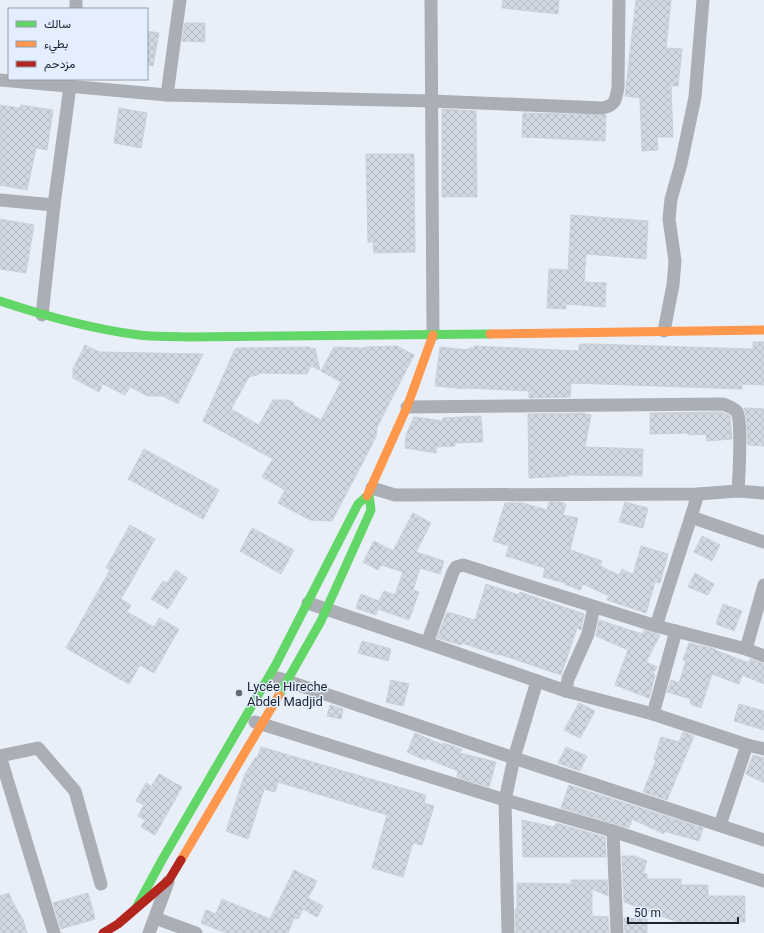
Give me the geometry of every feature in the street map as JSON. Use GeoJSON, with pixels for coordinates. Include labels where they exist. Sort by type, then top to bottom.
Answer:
{"type":"FeatureCollection","features":[{"type":"Feature","properties":{"kind":"street"},"geometry":{"type":"LineString","coordinates":[[167,95],[180,0]]}},
{"type":"Feature","properties":{"kind":"street"},"geometry":{"type":"LineString","coordinates":[[149,933],[169,880],[287,682],[326,609],[371,510],[371,492],[407,407],[433,335],[431,0]]}},
{"type":"Feature","properties":{"kind":"street"},"geometry":{"type":"LineString","coordinates":[[0,80],[71,83],[167,95],[432,101],[602,108],[610,107],[616,97],[618,87],[619,0]]}},
{"type":"Feature","properties":{"kind":"street"},"geometry":{"type":"LineString","coordinates":[[664,332],[673,284],[675,261],[669,220],[671,199],[681,164],[695,97],[703,0]]}},
{"type":"Feature","properties":{"kind":"street"},"geometry":{"type":"LineString","coordinates":[[42,315],[54,205],[71,83]]}},
{"type":"Feature","properties":{"kind":"street"},"geometry":{"type":"LineString","coordinates":[[0,200],[54,205]]}},
{"type":"Feature","properties":{"kind":"street"},"geometry":{"type":"LineString","coordinates":[[0,301],[42,315],[98,328],[140,335],[188,338],[764,330]]}},
{"type":"Feature","properties":{"kind":"street"},"geometry":{"type":"LineString","coordinates":[[407,407],[723,404],[732,408],[737,413],[740,425],[738,491]]}},
{"type":"Feature","properties":{"kind":"street"},"geometry":{"type":"LineString","coordinates":[[136,908],[155,872],[246,718],[308,603],[358,504],[371,492],[395,495],[698,494],[738,491],[764,493]]}},
{"type":"Feature","properties":{"kind":"street"},"geometry":{"type":"LineString","coordinates":[[656,626],[698,494]]}},
{"type":"Feature","properties":{"kind":"street"},"geometry":{"type":"LineString","coordinates":[[691,518],[764,542]]}},
{"type":"Feature","properties":{"kind":"street"},"geometry":{"type":"LineString","coordinates":[[426,643],[449,581],[456,567],[460,565],[656,626],[746,649],[764,656]]}},
{"type":"Feature","properties":{"kind":"street"},"geometry":{"type":"LineString","coordinates":[[746,649],[764,585]]}},
{"type":"Feature","properties":{"kind":"street"},"geometry":{"type":"LineString","coordinates":[[308,603],[566,691],[653,714],[747,745],[764,749]]}},
{"type":"Feature","properties":{"kind":"street"},"geometry":{"type":"LineString","coordinates":[[566,691],[568,678],[588,634],[594,607]]}},
{"type":"Feature","properties":{"kind":"street"},"geometry":{"type":"LineString","coordinates":[[653,714],[676,631]]}},
{"type":"Feature","properties":{"kind":"street"},"geometry":{"type":"LineString","coordinates":[[269,674],[287,682],[764,840]]}},
{"type":"Feature","properties":{"kind":"street"},"geometry":{"type":"LineString","coordinates":[[508,933],[505,800],[514,758],[537,681]]}},
{"type":"Feature","properties":{"kind":"street"},"geometry":{"type":"LineString","coordinates":[[246,718],[262,725],[505,800],[613,831],[764,881]]}},
{"type":"Feature","properties":{"kind":"street"},"geometry":{"type":"LineString","coordinates":[[720,825],[747,745]]}},
{"type":"Feature","properties":{"kind":"street"},"geometry":{"type":"LineString","coordinates":[[54,933],[0,756],[38,748],[75,791],[101,884]]}},
{"type":"Feature","properties":{"kind":"street"},"geometry":{"type":"LineString","coordinates":[[613,831],[618,933]]}},
{"type":"Feature","properties":{"kind":"street"},"geometry":{"type":"LineString","coordinates":[[103,933],[118,924],[169,880]]}},
{"type":"Feature","properties":{"kind":"street"},"geometry":{"type":"LineString","coordinates":[[155,918],[196,933]]}},
{"type":"Feature","properties":{"kind":"building"},"geometry":{"type":"Polygon","coordinates":[[[503,0],[559,0],[558,14],[502,8],[503,0]]]}},
{"type":"Feature","properties":{"kind":"building"},"geometry":{"type":"Polygon","coordinates":[[[636,0],[671,0],[666,48],[682,49],[678,86],[671,86],[673,137],[657,137],[658,150],[642,151],[640,98],[625,96],[636,0]]]}},
{"type":"Feature","properties":{"kind":"building"},"geometry":{"type":"Polygon","coordinates":[[[185,23],[205,23],[205,42],[182,41],[185,23]]]}},
{"type":"Feature","properties":{"kind":"building"},"geometry":{"type":"Polygon","coordinates":[[[148,31],[159,33],[153,66],[148,65],[148,31]]]}},
{"type":"Feature","properties":{"kind":"building"},"geometry":{"type":"Polygon","coordinates":[[[0,105],[20,108],[21,105],[53,110],[47,150],[36,148],[27,190],[0,185],[0,105]]]}},
{"type":"Feature","properties":{"kind":"building"},"geometry":{"type":"Polygon","coordinates":[[[119,108],[147,113],[141,148],[114,143],[119,108]]]}},
{"type":"Feature","properties":{"kind":"building"},"geometry":{"type":"Polygon","coordinates":[[[442,109],[476,111],[477,197],[442,197],[442,109]]]}},
{"type":"Feature","properties":{"kind":"building"},"geometry":{"type":"Polygon","coordinates":[[[523,113],[606,115],[605,141],[522,137],[523,113]]]}},
{"type":"Feature","properties":{"kind":"building"},"geometry":{"type":"Polygon","coordinates":[[[366,154],[414,154],[415,252],[374,253],[373,242],[368,242],[366,154]]]}},
{"type":"Feature","properties":{"kind":"building"},"geometry":{"type":"Polygon","coordinates":[[[571,215],[648,221],[646,259],[586,254],[584,282],[606,283],[605,307],[566,304],[566,309],[547,308],[549,269],[568,270],[571,215]]]}},
{"type":"Feature","properties":{"kind":"building"},"geometry":{"type":"Polygon","coordinates":[[[0,219],[34,225],[26,273],[0,269],[0,219]]]}},
{"type":"Feature","properties":{"kind":"building"},"geometry":{"type":"Polygon","coordinates":[[[753,342],[764,342],[764,385],[742,384],[742,389],[571,383],[570,397],[529,398],[529,391],[466,389],[435,386],[440,347],[469,350],[469,348],[474,348],[474,346],[579,351],[579,344],[592,344],[753,349],[753,342]]]}},
{"type":"Feature","properties":{"kind":"building"},"geometry":{"type":"Polygon","coordinates":[[[85,345],[99,352],[203,354],[178,404],[163,396],[148,396],[130,387],[125,395],[103,384],[99,392],[73,378],[73,369],[85,345]]]}},
{"type":"Feature","properties":{"kind":"building"},"geometry":{"type":"Polygon","coordinates":[[[397,346],[414,355],[377,427],[376,437],[332,521],[310,520],[278,503],[285,490],[262,477],[273,459],[203,421],[235,349],[237,348],[315,348],[320,370],[311,366],[307,374],[260,373],[249,377],[231,409],[259,425],[273,400],[288,400],[294,403],[293,405],[321,420],[341,382],[321,371],[334,347],[364,348],[397,346]]]}},
{"type":"Feature","properties":{"kind":"building"},"geometry":{"type":"Polygon","coordinates":[[[744,408],[764,409],[764,446],[748,445],[744,408]]]}},
{"type":"Feature","properties":{"kind":"building"},"geometry":{"type":"Polygon","coordinates":[[[722,412],[730,416],[732,439],[707,441],[706,434],[650,434],[650,413],[722,412]]]}},
{"type":"Feature","properties":{"kind":"building"},"geometry":{"type":"Polygon","coordinates":[[[582,413],[591,415],[585,447],[643,449],[642,476],[568,475],[569,476],[529,478],[528,414],[582,413]]]}},
{"type":"Feature","properties":{"kind":"building"},"geometry":{"type":"Polygon","coordinates":[[[481,416],[483,442],[455,443],[455,446],[436,447],[436,453],[405,448],[406,435],[414,417],[443,421],[443,418],[481,416]]]}},
{"type":"Feature","properties":{"kind":"building"},"geometry":{"type":"Polygon","coordinates":[[[144,449],[219,490],[203,519],[128,479],[144,449]]]}},
{"type":"Feature","properties":{"kind":"building"},"geometry":{"type":"Polygon","coordinates":[[[549,502],[560,502],[566,504],[563,515],[578,518],[570,550],[602,561],[600,566],[619,575],[622,569],[633,575],[641,546],[668,554],[660,583],[655,582],[646,613],[607,600],[609,596],[583,584],[580,590],[564,584],[565,583],[543,577],[545,568],[506,556],[509,546],[493,541],[505,503],[523,503],[547,510],[549,502]]]}},
{"type":"Feature","properties":{"kind":"building"},"geometry":{"type":"Polygon","coordinates":[[[625,502],[648,508],[643,528],[619,522],[625,502]]]}},
{"type":"Feature","properties":{"kind":"building"},"geometry":{"type":"Polygon","coordinates":[[[413,513],[431,523],[416,552],[444,561],[440,574],[420,568],[413,590],[419,592],[409,620],[378,609],[376,615],[356,608],[361,594],[379,601],[384,591],[395,595],[403,572],[381,565],[378,570],[363,562],[374,541],[393,551],[413,513]]]}},
{"type":"Feature","properties":{"kind":"building"},"geometry":{"type":"Polygon","coordinates":[[[130,525],[155,539],[121,599],[131,605],[127,612],[154,627],[159,618],[179,629],[154,673],[140,665],[129,684],[66,648],[110,570],[106,568],[130,525]]]}},
{"type":"Feature","properties":{"kind":"building"},"geometry":{"type":"Polygon","coordinates":[[[252,528],[294,550],[281,574],[240,551],[252,528]]]}},
{"type":"Feature","properties":{"kind":"building"},"geometry":{"type":"Polygon","coordinates":[[[702,536],[720,545],[712,561],[694,552],[702,536]]]}},
{"type":"Feature","properties":{"kind":"building"},"geometry":{"type":"Polygon","coordinates":[[[176,570],[187,578],[168,609],[151,599],[163,581],[167,583],[176,570]]]}},
{"type":"Feature","properties":{"kind":"building"},"geometry":{"type":"Polygon","coordinates":[[[695,573],[714,584],[708,595],[688,587],[695,573]]]}},
{"type":"Feature","properties":{"kind":"building"},"geometry":{"type":"Polygon","coordinates":[[[486,584],[519,595],[520,592],[584,614],[581,630],[577,628],[561,675],[499,654],[498,655],[462,643],[461,645],[437,638],[447,612],[475,620],[486,584]]]}},
{"type":"Feature","properties":{"kind":"building"},"geometry":{"type":"Polygon","coordinates":[[[723,604],[742,611],[734,631],[716,624],[723,604]]]}},
{"type":"Feature","properties":{"kind":"building"},"geometry":{"type":"Polygon","coordinates":[[[599,620],[642,634],[644,630],[660,635],[646,662],[657,667],[653,674],[655,675],[649,698],[615,685],[628,650],[596,636],[599,620]]]}},
{"type":"Feature","properties":{"kind":"building"},"geometry":{"type":"Polygon","coordinates":[[[362,641],[391,649],[388,661],[358,653],[362,641]]]}},
{"type":"Feature","properties":{"kind":"building"},"geometry":{"type":"Polygon","coordinates":[[[689,643],[715,649],[749,663],[750,659],[764,664],[764,684],[742,675],[739,684],[712,674],[701,708],[690,704],[691,699],[667,692],[671,680],[679,683],[686,661],[683,660],[689,643]]]}},
{"type":"Feature","properties":{"kind":"building"},"geometry":{"type":"Polygon","coordinates":[[[391,680],[409,684],[403,706],[386,702],[391,680]]]}},
{"type":"Feature","properties":{"kind":"building"},"geometry":{"type":"Polygon","coordinates":[[[579,703],[595,711],[580,738],[564,730],[579,703]]]}},
{"type":"Feature","properties":{"kind":"building"},"geometry":{"type":"Polygon","coordinates":[[[739,704],[764,711],[764,730],[734,721],[739,704]]]}},
{"type":"Feature","properties":{"kind":"building"},"geometry":{"type":"Polygon","coordinates":[[[330,705],[343,709],[341,719],[327,716],[330,705]]]}},
{"type":"Feature","properties":{"kind":"building"},"geometry":{"type":"Polygon","coordinates":[[[683,732],[694,736],[667,800],[643,792],[656,760],[654,759],[661,737],[679,742],[683,732]]]}},
{"type":"Feature","properties":{"kind":"building"},"geometry":{"type":"Polygon","coordinates":[[[415,733],[443,745],[443,743],[462,749],[460,753],[496,762],[489,787],[457,777],[458,771],[426,758],[425,760],[407,752],[415,733]]]}},
{"type":"Feature","properties":{"kind":"building"},"geometry":{"type":"Polygon","coordinates":[[[261,747],[426,795],[424,803],[434,806],[422,845],[413,843],[403,877],[372,868],[387,815],[278,782],[275,792],[264,789],[248,839],[226,831],[245,774],[255,758],[257,758],[261,747]]]}},
{"type":"Feature","properties":{"kind":"building"},"geometry":{"type":"Polygon","coordinates":[[[566,747],[587,756],[580,771],[558,763],[566,747]]]}},
{"type":"Feature","properties":{"kind":"building"},"geometry":{"type":"Polygon","coordinates":[[[753,755],[764,758],[764,783],[746,774],[753,755]]]}},
{"type":"Feature","properties":{"kind":"building"},"geometry":{"type":"Polygon","coordinates":[[[159,774],[182,787],[155,835],[141,827],[145,820],[138,816],[144,805],[136,801],[146,783],[152,786],[159,774]]]}},
{"type":"Feature","properties":{"kind":"building"},"geometry":{"type":"Polygon","coordinates":[[[569,785],[703,828],[699,841],[664,831],[664,834],[632,819],[629,828],[561,808],[569,785]]]}},
{"type":"Feature","properties":{"kind":"building"},"geometry":{"type":"Polygon","coordinates":[[[522,820],[554,827],[556,823],[605,837],[606,857],[523,857],[522,820]]]}},
{"type":"Feature","properties":{"kind":"building"},"geometry":{"type":"Polygon","coordinates":[[[622,856],[635,856],[647,861],[643,873],[647,874],[647,879],[681,879],[681,885],[708,885],[708,896],[745,896],[745,922],[680,923],[624,902],[622,856]]]}},
{"type":"Feature","properties":{"kind":"building"},"geometry":{"type":"Polygon","coordinates":[[[294,870],[317,881],[308,898],[323,906],[317,917],[303,909],[298,919],[294,918],[288,933],[226,933],[201,923],[206,910],[216,914],[222,899],[270,919],[294,870]]]}},
{"type":"Feature","properties":{"kind":"building"},"geometry":{"type":"Polygon","coordinates":[[[571,880],[607,880],[608,896],[592,889],[592,916],[608,917],[609,933],[516,933],[515,909],[517,909],[517,883],[577,884],[571,882],[571,880]]]}},
{"type":"Feature","properties":{"kind":"building"},"geometry":{"type":"Polygon","coordinates":[[[9,893],[23,920],[27,933],[0,933],[0,896],[9,893]]]}},
{"type":"Feature","properties":{"kind":"building"},"geometry":{"type":"Polygon","coordinates":[[[88,893],[95,919],[61,929],[53,903],[88,893]]]}},
{"type":"Feature","properties":{"kind":"building"},"geometry":{"type":"Polygon","coordinates":[[[624,918],[647,919],[647,933],[625,933],[624,918]]]}},
{"type":"Feature","properties":{"kind":"traffic: fast"},"geometry":{"type":"LineString","coordinates":[[0,301],[86,326],[145,336],[188,337],[490,334]]}},
{"type":"Feature","properties":{"kind":"traffic: fast"},"geometry":{"type":"LineString","coordinates":[[279,695],[321,621],[371,510],[369,495]]}},
{"type":"Feature","properties":{"kind":"traffic: fast"},"geometry":{"type":"LineString","coordinates":[[136,908],[162,860],[275,666],[358,504],[367,496]]}},
{"type":"Feature","properties":{"kind":"traffic: slow"},"geometry":{"type":"LineString","coordinates":[[490,334],[764,330]]}},
{"type":"Feature","properties":{"kind":"traffic: slow"},"geometry":{"type":"LineString","coordinates":[[367,496],[407,407],[433,335]]}},
{"type":"Feature","properties":{"kind":"traffic: slow"},"geometry":{"type":"LineString","coordinates":[[181,860],[279,695]]}},
{"type":"Feature","properties":{"kind":"traffic: jam"},"geometry":{"type":"LineString","coordinates":[[103,933],[118,924],[169,880],[181,860]]}},
{"type":"Feature","properties":{"kind":"place","name":"Lycée Hireche Abdel Madjid"},"geometry":{"type":"Point","coordinates":[239,693]}}]}
